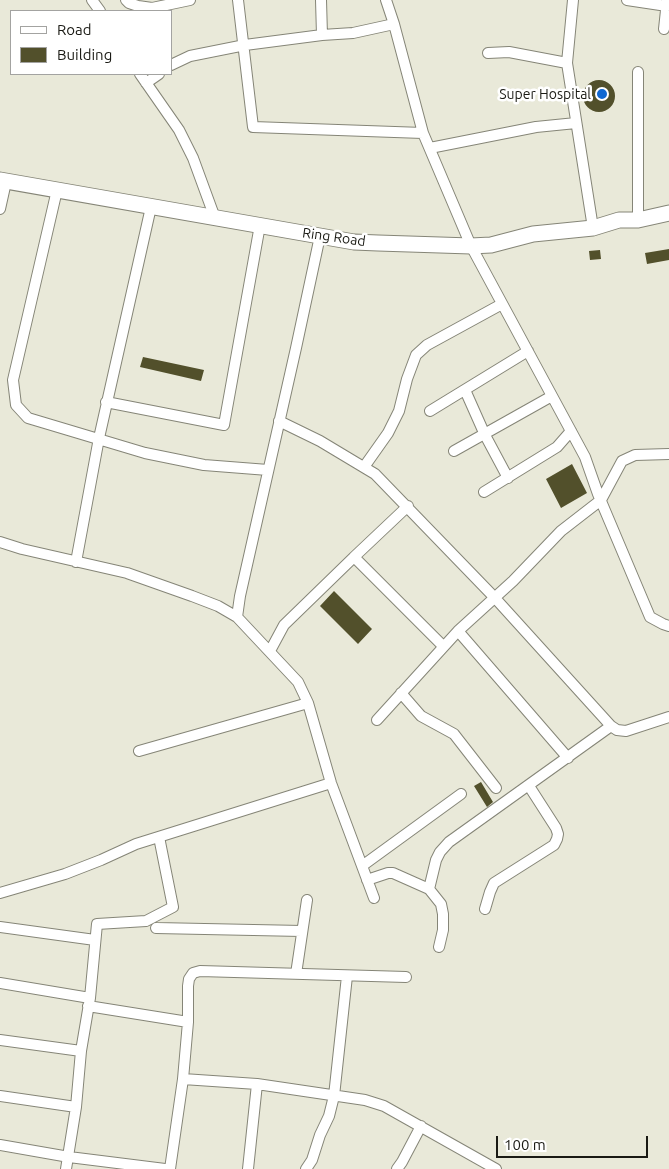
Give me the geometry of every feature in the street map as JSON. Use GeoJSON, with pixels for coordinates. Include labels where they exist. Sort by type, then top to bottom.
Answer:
{"type":"FeatureCollection","features":[{"type":"Feature","properties":{"kind":"main road","name":"Ring Road"},"geometry":{"type":"LineString","coordinates":[[3,181],[354,242],[471,246],[491,244],[533,234],[593,228],[619,220],[638,220],[669,213]]}},
{"type":"Feature","properties":{"kind":"street"},"geometry":{"type":"LineString","coordinates":[[126,0],[138,6],[152,8],[190,0]]}},
{"type":"Feature","properties":{"kind":"street"},"geometry":{"type":"LineString","coordinates":[[238,0],[245,46],[253,127],[423,133]]}},
{"type":"Feature","properties":{"kind":"street"},"geometry":{"type":"LineString","coordinates":[[322,0],[322,35]]}},
{"type":"Feature","properties":{"kind":"street"},"geometry":{"type":"LineString","coordinates":[[386,0],[423,133],[471,246],[585,457],[650,617],[669,626]]}},
{"type":"Feature","properties":{"kind":"street"},"geometry":{"type":"LineString","coordinates":[[573,0],[567,63],[593,228]]}},
{"type":"Feature","properties":{"kind":"street"},"geometry":{"type":"LineString","coordinates":[[628,0],[667,3],[664,29]]}},
{"type":"Feature","properties":{"kind":"street"},"geometry":{"type":"LineString","coordinates":[[172,65],[190,56],[322,35],[353,33],[394,24]]}},
{"type":"Feature","properties":{"kind":"street"},"geometry":{"type":"LineString","coordinates":[[488,53],[509,52],[567,63]]}},
{"type":"Feature","properties":{"kind":"street"},"geometry":{"type":"LineString","coordinates":[[638,72],[638,220]]}},
{"type":"Feature","properties":{"kind":"street"},"geometry":{"type":"LineString","coordinates":[[141,75],[179,130],[193,158],[215,218]]}},
{"type":"Feature","properties":{"kind":"street"},"geometry":{"type":"LineString","coordinates":[[146,83],[158,75]]}},
{"type":"Feature","properties":{"kind":"street"},"geometry":{"type":"LineString","coordinates":[[430,148],[530,128],[576,123]]}},
{"type":"Feature","properties":{"kind":"street"},"geometry":{"type":"LineString","coordinates":[[0,209],[3,181]]}},
{"type":"Feature","properties":{"kind":"street"},"geometry":{"type":"LineString","coordinates":[[57,190],[13,380],[16,405],[28,418],[145,453],[204,465],[268,470]]}},
{"type":"Feature","properties":{"kind":"street"},"geometry":{"type":"LineString","coordinates":[[76,562],[98,438],[151,207]]}},
{"type":"Feature","properties":{"kind":"street"},"geometry":{"type":"LineString","coordinates":[[106,402],[224,424],[260,226]]}},
{"type":"Feature","properties":{"kind":"street"},"geometry":{"type":"LineString","coordinates":[[237,617],[240,596],[320,236]]}},
{"type":"Feature","properties":{"kind":"street"},"geometry":{"type":"LineString","coordinates":[[364,467],[388,433],[399,412],[407,379],[416,356],[427,346],[502,304]]}},
{"type":"Feature","properties":{"kind":"street"},"geometry":{"type":"LineString","coordinates":[[430,411],[528,351]]}},
{"type":"Feature","properties":{"kind":"street"},"geometry":{"type":"LineString","coordinates":[[465,390],[485,435],[508,478]]}},
{"type":"Feature","properties":{"kind":"street"},"geometry":{"type":"LineString","coordinates":[[454,451],[552,396]]}},
{"type":"Feature","properties":{"kind":"street"},"geometry":{"type":"LineString","coordinates":[[279,421],[320,441],[375,474],[495,598],[611,726],[617,730],[626,731],[669,717]]}},
{"type":"Feature","properties":{"kind":"street"},"geometry":{"type":"LineString","coordinates":[[484,492],[557,447],[571,431]]}},
{"type":"Feature","properties":{"kind":"street"},"geometry":{"type":"LineString","coordinates":[[376,720],[458,631],[495,598],[561,531],[601,500],[622,461],[635,455],[669,454]]}},
{"type":"Feature","properties":{"kind":"street"},"geometry":{"type":"LineString","coordinates":[[270,651],[284,626],[408,506]]}},
{"type":"Feature","properties":{"kind":"street"},"geometry":{"type":"LineString","coordinates":[[0,542],[127,573],[218,606],[237,617],[298,682],[308,703],[331,783],[374,898]]}},
{"type":"Feature","properties":{"kind":"street"},"geometry":{"type":"LineString","coordinates":[[354,557],[443,646]]}},
{"type":"Feature","properties":{"kind":"street"},"geometry":{"type":"LineString","coordinates":[[458,631],[568,758]]}},
{"type":"Feature","properties":{"kind":"street"},"geometry":{"type":"LineString","coordinates":[[401,692],[421,716],[454,734],[496,788]]}},
{"type":"Feature","properties":{"kind":"street"},"geometry":{"type":"LineString","coordinates":[[139,751],[308,703]]}},
{"type":"Feature","properties":{"kind":"street"},"geometry":{"type":"LineString","coordinates":[[429,889],[436,860],[449,842],[611,726]]}},
{"type":"Feature","properties":{"kind":"street"},"geometry":{"type":"LineString","coordinates":[[0,893],[64,874],[136,844],[331,783]]}},
{"type":"Feature","properties":{"kind":"street"},"geometry":{"type":"LineString","coordinates":[[485,909],[494,883],[554,845],[557,839],[556,828],[528,786]]}},
{"type":"Feature","properties":{"kind":"street"},"geometry":{"type":"LineString","coordinates":[[362,866],[460,794]]}},
{"type":"Feature","properties":{"kind":"street"},"geometry":{"type":"LineString","coordinates":[[66,1169],[76,1108],[97,924],[146,921],[173,907],[159,837]]}},
{"type":"Feature","properties":{"kind":"street"},"geometry":{"type":"LineString","coordinates":[[367,880],[393,873],[429,889],[441,904],[444,914],[438,947]]}},
{"type":"Feature","properties":{"kind":"street"},"geometry":{"type":"LineString","coordinates":[[296,974],[306,900]]}},
{"type":"Feature","properties":{"kind":"street"},"geometry":{"type":"LineString","coordinates":[[0,926],[95,940]]}},
{"type":"Feature","properties":{"kind":"street"},"geometry":{"type":"LineString","coordinates":[[156,928],[302,931]]}},
{"type":"Feature","properties":{"kind":"street"},"geometry":{"type":"LineString","coordinates":[[170,1169],[183,1079],[188,1022],[188,986],[193,973],[200,971],[406,976]]}},
{"type":"Feature","properties":{"kind":"street"},"geometry":{"type":"LineString","coordinates":[[306,1169],[312,1160],[329,1116],[334,1096],[346,976]]}},
{"type":"Feature","properties":{"kind":"street"},"geometry":{"type":"LineString","coordinates":[[0,983],[188,1022]]}},
{"type":"Feature","properties":{"kind":"street"},"geometry":{"type":"LineString","coordinates":[[0,1040],[81,1051]]}},
{"type":"Feature","properties":{"kind":"street"},"geometry":{"type":"LineString","coordinates":[[183,1079],[257,1084],[365,1100],[384,1106],[496,1169]]}},
{"type":"Feature","properties":{"kind":"street"},"geometry":{"type":"LineString","coordinates":[[248,1169],[257,1084]]}},
{"type":"Feature","properties":{"kind":"street"},"geometry":{"type":"LineString","coordinates":[[0,1096],[76,1108]]}},
{"type":"Feature","properties":{"kind":"street"},"geometry":{"type":"LineString","coordinates":[[397,1169],[421,1126]]}},
{"type":"Feature","properties":{"kind":"street"},"geometry":{"type":"LineString","coordinates":[[0,1145],[69,1158],[165,1169]]}},
{"type":"Feature","properties":{"kind":"building"},"geometry":{"type":"Polygon","coordinates":[[[599,80],[605,81],[610,85],[614,90],[614,102],[610,107],[605,111],[599,112],[593,111],[588,107],[584,102],[583,96],[584,90],[588,85],[593,81],[599,80]]]}},
{"type":"Feature","properties":{"kind":"building"},"geometry":{"type":"Polygon","coordinates":[[[669,249],[669,260],[647,264],[645,253],[669,249]]]}},
{"type":"Feature","properties":{"kind":"building"},"geometry":{"type":"Polygon","coordinates":[[[600,250],[601,259],[590,260],[589,251],[600,250]]]}},
{"type":"Feature","properties":{"kind":"building"},"geometry":{"type":"Polygon","coordinates":[[[143,357],[204,370],[201,381],[140,367],[143,357]]]}},
{"type":"Feature","properties":{"kind":"building"},"geometry":{"type":"Polygon","coordinates":[[[572,464],[587,493],[561,508],[546,479],[572,464]]]}},
{"type":"Feature","properties":{"kind":"building"},"geometry":{"type":"Polygon","coordinates":[[[334,591],[372,629],[358,644],[320,606],[334,591]]]}},
{"type":"Feature","properties":{"kind":"building"},"geometry":{"type":"Polygon","coordinates":[[[481,782],[493,802],[487,807],[474,786],[481,782]]]}},
{"type":"Feature","properties":{"kind":"place","name":"Super Hospital"},"geometry":{"type":"Point","coordinates":[602,94]}}]}
